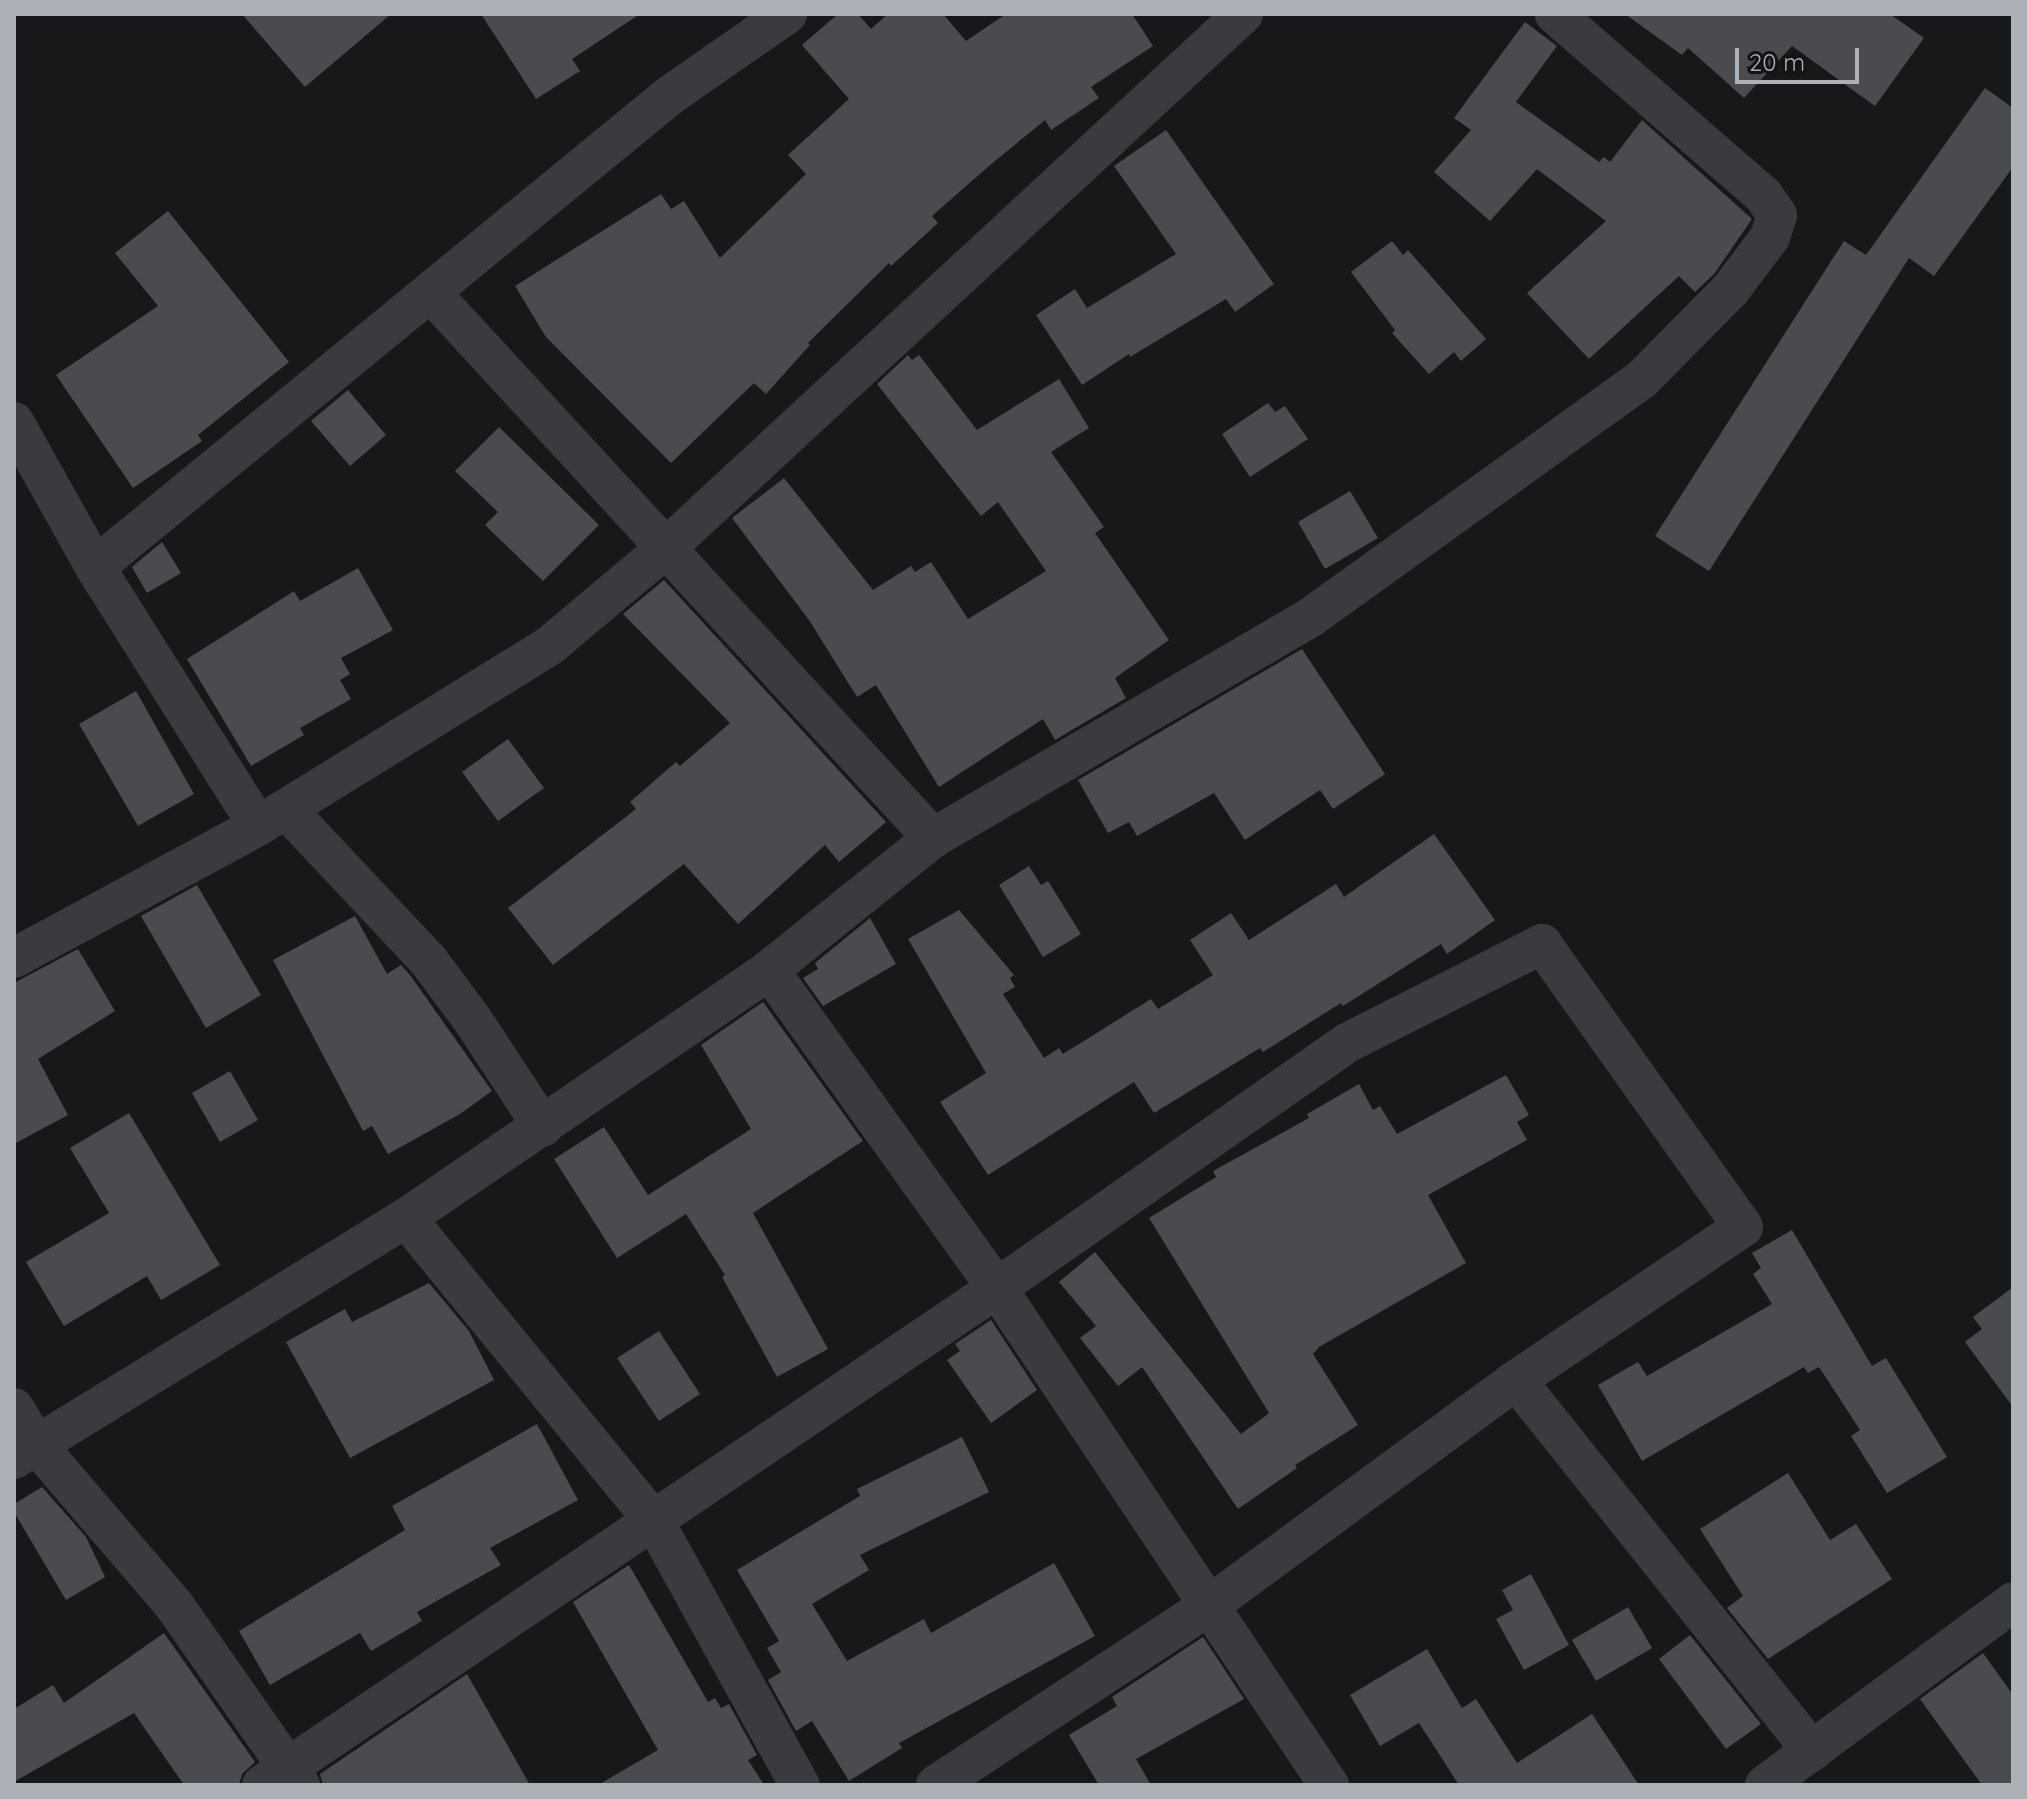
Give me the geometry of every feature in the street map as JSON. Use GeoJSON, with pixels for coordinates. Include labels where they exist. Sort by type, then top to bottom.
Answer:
{"type":"FeatureCollection","features":[{"type":"Feature","properties":{"kind":"street"},"geometry":{"type":"LineString","coordinates":[[95,567],[432,294],[669,96],[787,14]]}},
{"type":"Feature","properties":{"kind":"street"},"geometry":{"type":"LineString","coordinates":[[14,958],[272,818],[548,647],[667,547],[1243,14]]}},
{"type":"Feature","properties":{"kind":"street"},"geometry":{"type":"LineString","coordinates":[[25,1452],[406,1218],[769,970],[933,838],[1311,617],[1641,380],[1731,289],[1770,237],[1777,215],[1763,195],[1555,14]]}},
{"type":"Feature","properties":{"kind":"street"},"geometry":{"type":"LineString","coordinates":[[432,294],[933,838]]}},
{"type":"Feature","properties":{"kind":"street"},"geometry":{"type":"LineString","coordinates":[[14,422],[95,567],[272,818],[428,960],[472,1019],[543,1127]]}},
{"type":"Feature","properties":{"kind":"street"},"geometry":{"type":"LineString","coordinates":[[14,1408],[25,1452],[174,1605],[283,1779],[1347,1043],[1542,944],[1743,1227],[1516,1380],[1210,1605],[936,1785]]}},
{"type":"Feature","properties":{"kind":"street"},"geometry":{"type":"LineString","coordinates":[[769,970],[997,1288],[1329,1785]]}},
{"type":"Feature","properties":{"kind":"street"},"geometry":{"type":"LineString","coordinates":[[406,1218],[654,1521],[800,1785]]}},
{"type":"Feature","properties":{"kind":"street"},"geometry":{"type":"LineString","coordinates":[[1516,1380],[1812,1751]]}},
{"type":"Feature","properties":{"kind":"street"},"geometry":{"type":"LineString","coordinates":[[1765,1785],[2013,1602]]}},
{"type":"Feature","properties":{"kind":"building"},"geometry":{"type":"Polygon","coordinates":[[[242,14],[391,14],[305,87],[242,14]]]}},
{"type":"Feature","properties":{"kind":"building"},"geometry":{"type":"Polygon","coordinates":[[[481,14],[640,14],[572,59],[580,71],[536,99],[481,14]]]}},
{"type":"Feature","properties":{"kind":"building"},"geometry":{"type":"Polygon","coordinates":[[[838,14],[858,14],[871,29],[888,14],[943,14],[966,41],[1006,14],[1132,14],[1153,46],[1091,87],[1099,98],[1051,130],[1045,120],[989,166],[932,216],[938,223],[891,266],[889,263],[808,343],[810,345],[766,394],[754,383],[671,463],[546,337],[515,286],[661,194],[671,209],[684,201],[720,258],[806,174],[788,155],[849,99],[802,45],[838,14]]]}},
{"type":"Feature","properties":{"kind":"building"},"geometry":{"type":"Polygon","coordinates":[[[1625,14],[1890,14],[1924,38],[1875,106],[1792,46],[1744,98],[1688,48],[1682,55],[1625,14]]]}},
{"type":"Feature","properties":{"kind":"building"},"geometry":{"type":"Polygon","coordinates":[[[1525,22],[1557,46],[1516,102],[1599,162],[1604,157],[1610,162],[1642,120],[1752,219],[1714,274],[1695,292],[1679,276],[1589,359],[1527,293],[1606,221],[1537,169],[1490,221],[1434,172],[1471,130],[1454,118],[1525,22]]]}},
{"type":"Feature","properties":{"kind":"building"},"geometry":{"type":"Polygon","coordinates":[[[1985,88],[2013,108],[2013,167],[1934,276],[1909,258],[1709,571],[1655,536],[1844,241],[1866,255],[1985,88]]]}},
{"type":"Feature","properties":{"kind":"building"},"geometry":{"type":"Polygon","coordinates":[[[1166,130],[1274,284],[1235,312],[1226,299],[1130,357],[1129,354],[1082,385],[1036,315],[1075,289],[1087,308],[1176,254],[1114,166],[1166,130]]]}},
{"type":"Feature","properties":{"kind":"building"},"geometry":{"type":"Polygon","coordinates":[[[168,211],[289,362],[198,435],[202,441],[133,488],[56,375],[158,306],[115,253],[168,211]]]}},
{"type":"Feature","properties":{"kind":"building"},"geometry":{"type":"Polygon","coordinates":[[[1392,241],[1403,255],[1408,250],[1486,339],[1461,361],[1454,352],[1429,374],[1392,333],[1395,330],[1351,272],[1392,241]]]}},
{"type":"Feature","properties":{"kind":"building"},"geometry":{"type":"Polygon","coordinates":[[[908,355],[912,360],[919,355],[977,430],[1059,379],[1089,428],[1051,452],[1104,527],[1095,533],[1169,640],[1115,678],[1126,698],[1055,740],[1043,719],[939,787],[876,685],[857,697],[809,620],[732,518],[784,478],[873,590],[911,566],[915,572],[931,562],[968,619],[1046,571],[998,502],[981,516],[877,384],[908,355]]]}},
{"type":"Feature","properties":{"kind":"building"},"geometry":{"type":"Polygon","coordinates":[[[348,390],[386,435],[350,466],[311,421],[348,390]]]}},
{"type":"Feature","properties":{"kind":"building"},"geometry":{"type":"Polygon","coordinates":[[[1268,403],[1275,412],[1285,406],[1308,439],[1250,477],[1222,434],[1268,403]]]}},
{"type":"Feature","properties":{"kind":"building"},"geometry":{"type":"Polygon","coordinates":[[[499,427],[599,525],[543,581],[485,525],[498,512],[455,471],[499,427]]]}},
{"type":"Feature","properties":{"kind":"building"},"geometry":{"type":"Polygon","coordinates":[[[1350,491],[1378,538],[1325,569],[1298,522],[1350,491]]]}},
{"type":"Feature","properties":{"kind":"building"},"geometry":{"type":"Polygon","coordinates":[[[162,542],[181,573],[147,593],[132,567],[162,542]]]}},
{"type":"Feature","properties":{"kind":"building"},"geometry":{"type":"Polygon","coordinates":[[[358,568],[393,630],[341,658],[350,674],[340,680],[351,699],[300,728],[304,735],[251,766],[187,659],[294,591],[300,601],[358,568]]]}},
{"type":"Feature","properties":{"kind":"building"},"geometry":{"type":"Polygon","coordinates":[[[664,580],[886,822],[839,862],[825,845],[738,924],[684,864],[553,965],[508,908],[636,809],[630,802],[676,762],[680,766],[730,723],[623,614],[664,580]]]}},
{"type":"Feature","properties":{"kind":"building"},"geometry":{"type":"Polygon","coordinates":[[[1302,649],[1385,774],[1333,809],[1320,790],[1245,840],[1214,793],[1137,836],[1129,822],[1108,833],[1078,780],[1302,649]]]}},
{"type":"Feature","properties":{"kind":"building"},"geometry":{"type":"Polygon","coordinates":[[[136,691],[194,794],[138,826],[79,724],[136,691]]]}},
{"type":"Feature","properties":{"kind":"building"},"geometry":{"type":"Polygon","coordinates":[[[508,739],[544,788],[498,821],[462,772],[508,739]]]}},
{"type":"Feature","properties":{"kind":"building"},"geometry":{"type":"Polygon","coordinates":[[[1434,834],[1495,920],[1447,954],[1441,944],[1343,1006],[1341,1003],[1263,1052],[1260,1048],[1154,1113],[1134,1082],[988,1175],[940,1102],[986,1073],[908,939],[959,910],[1014,975],[1010,978],[1015,987],[1003,994],[1044,1058],[1059,1048],[1063,1054],[1151,999],[1158,1009],[1213,975],[1190,940],[1231,913],[1249,940],[1336,884],[1344,897],[1434,834]]]}},
{"type":"Feature","properties":{"kind":"building"},"geometry":{"type":"Polygon","coordinates":[[[1029,866],[1041,885],[1048,881],[1081,934],[1043,957],[999,885],[1029,866]]]}},
{"type":"Feature","properties":{"kind":"building"},"geometry":{"type":"Polygon","coordinates":[[[197,885],[261,995],[206,1028],[141,916],[197,885]]]}},
{"type":"Feature","properties":{"kind":"building"},"geometry":{"type":"Polygon","coordinates":[[[355,916],[387,974],[401,965],[410,975],[492,1091],[460,1114],[388,1154],[372,1126],[363,1131],[273,960],[355,916]]]}},
{"type":"Feature","properties":{"kind":"building"},"geometry":{"type":"Polygon","coordinates":[[[870,918],[896,964],[823,1006],[803,978],[818,969],[815,963],[870,918]]]}},
{"type":"Feature","properties":{"kind":"building"},"geometry":{"type":"Polygon","coordinates":[[[78,949],[115,1011],[38,1059],[68,1115],[14,1144],[14,983],[78,949]]]}},
{"type":"Feature","properties":{"kind":"building"},"geometry":{"type":"Polygon","coordinates":[[[763,1002],[863,1141],[753,1213],[828,1349],[777,1377],[722,1277],[725,1275],[686,1214],[617,1258],[554,1159],[604,1127],[648,1195],[751,1129],[701,1045],[763,1002]]]}},
{"type":"Feature","properties":{"kind":"building"},"geometry":{"type":"Polygon","coordinates":[[[230,1071],[258,1120],[220,1142],[192,1093],[230,1071]]]}},
{"type":"Feature","properties":{"kind":"building"},"geometry":{"type":"Polygon","coordinates":[[[1506,1075],[1529,1115],[1517,1122],[1527,1140],[1428,1195],[1466,1263],[1319,1347],[1313,1354],[1358,1425],[1295,1465],[1297,1468],[1238,1509],[1142,1367],[1118,1386],[1080,1338],[1096,1326],[1059,1282],[1095,1252],[1241,1434],[1269,1413],[1149,1218],[1216,1177],[1213,1171],[1309,1118],[1307,1114],[1359,1084],[1373,1110],[1380,1106],[1397,1134],[1506,1075]]]}},
{"type":"Feature","properties":{"kind":"building"},"geometry":{"type":"Polygon","coordinates":[[[129,1113],[220,1265],[161,1300],[147,1276],[64,1326],[26,1262],[109,1213],[70,1148],[129,1113]]]}},
{"type":"Feature","properties":{"kind":"building"},"geometry":{"type":"Polygon","coordinates":[[[1792,1230],[1872,1366],[1886,1358],[1947,1457],[1887,1493],[1851,1436],[1860,1430],[1819,1367],[1808,1373],[1804,1367],[1642,1461],[1598,1385],[1638,1362],[1647,1376],[1772,1304],[1753,1274],[1761,1268],[1752,1253],[1792,1230]]]}},
{"type":"Feature","properties":{"kind":"building"},"geometry":{"type":"Polygon","coordinates":[[[429,1283],[469,1331],[494,1380],[350,1458],[286,1342],[345,1309],[352,1322],[429,1283]]]}},
{"type":"Feature","properties":{"kind":"building"},"geometry":{"type":"Polygon","coordinates":[[[2013,1287],[2013,1407],[1965,1342],[1982,1329],[1973,1317],[2013,1287]]]}},
{"type":"Feature","properties":{"kind":"building"},"geometry":{"type":"Polygon","coordinates":[[[991,1320],[1037,1390],[991,1423],[947,1360],[960,1351],[955,1344],[991,1320]]]}},
{"type":"Feature","properties":{"kind":"building"},"geometry":{"type":"Polygon","coordinates":[[[659,1331],[700,1394],[659,1421],[617,1358],[659,1331]]]}},
{"type":"Feature","properties":{"kind":"building"},"geometry":{"type":"Polygon","coordinates":[[[537,1424],[578,1500],[490,1548],[501,1565],[417,1612],[422,1621],[371,1651],[360,1633],[270,1685],[239,1631],[405,1530],[392,1506],[537,1424]]]}},
{"type":"Feature","properties":{"kind":"building"},"geometry":{"type":"Polygon","coordinates":[[[962,1437],[989,1492],[860,1555],[869,1570],[812,1604],[847,1661],[924,1619],[931,1633],[1054,1563],[1095,1636],[899,1743],[902,1748],[849,1781],[812,1721],[796,1731],[768,1680],[781,1672],[767,1648],[779,1641],[737,1570],[860,1496],[857,1489],[962,1437]]]}},
{"type":"Feature","properties":{"kind":"building"},"geometry":{"type":"Polygon","coordinates":[[[1788,1473],[1830,1540],[1856,1524],[1892,1579],[1768,1659],[1727,1608],[1743,1596],[1700,1529],[1788,1473]]]}},
{"type":"Feature","properties":{"kind":"building"},"geometry":{"type":"Polygon","coordinates":[[[42,1487],[86,1537],[105,1577],[66,1600],[14,1512],[14,1504],[42,1487]]]}},
{"type":"Feature","properties":{"kind":"building"},"geometry":{"type":"Polygon","coordinates":[[[629,1565],[708,1702],[715,1698],[721,1708],[729,1704],[757,1755],[748,1760],[764,1785],[598,1785],[658,1750],[573,1602],[629,1565]]]}},
{"type":"Feature","properties":{"kind":"building"},"geometry":{"type":"Polygon","coordinates":[[[1531,1574],[1569,1645],[1524,1670],[1496,1619],[1513,1610],[1502,1590],[1531,1574]]]}},
{"type":"Feature","properties":{"kind":"building"},"geometry":{"type":"Polygon","coordinates":[[[1628,1607],[1652,1648],[1596,1681],[1572,1640],[1628,1607]]]}},
{"type":"Feature","properties":{"kind":"building"},"geometry":{"type":"Polygon","coordinates":[[[164,1633],[255,1762],[242,1774],[239,1785],[184,1785],[134,1713],[14,1782],[14,1709],[53,1685],[64,1703],[164,1633]]]}},
{"type":"Feature","properties":{"kind":"building"},"geometry":{"type":"Polygon","coordinates":[[[1690,1635],[1761,1724],[1726,1749],[1659,1659],[1690,1635]]]}},
{"type":"Feature","properties":{"kind":"building"},"geometry":{"type":"Polygon","coordinates":[[[1203,1637],[1244,1699],[1136,1759],[1151,1785],[1099,1785],[1069,1735],[1117,1706],[1112,1697],[1203,1637]]]}},
{"type":"Feature","properties":{"kind":"building"},"geometry":{"type":"Polygon","coordinates":[[[1427,1649],[1462,1708],[1476,1699],[1517,1763],[1592,1714],[1639,1785],[1459,1785],[1419,1723],[1380,1746],[1350,1695],[1427,1649]]]}},
{"type":"Feature","properties":{"kind":"building"},"geometry":{"type":"Polygon","coordinates":[[[1983,1653],[2013,1695],[2013,1785],[1982,1785],[1920,1699],[1983,1653]]]}},
{"type":"Feature","properties":{"kind":"building"},"geometry":{"type":"Polygon","coordinates":[[[467,1674],[530,1785],[323,1785],[320,1774],[467,1674]]]}}]}
